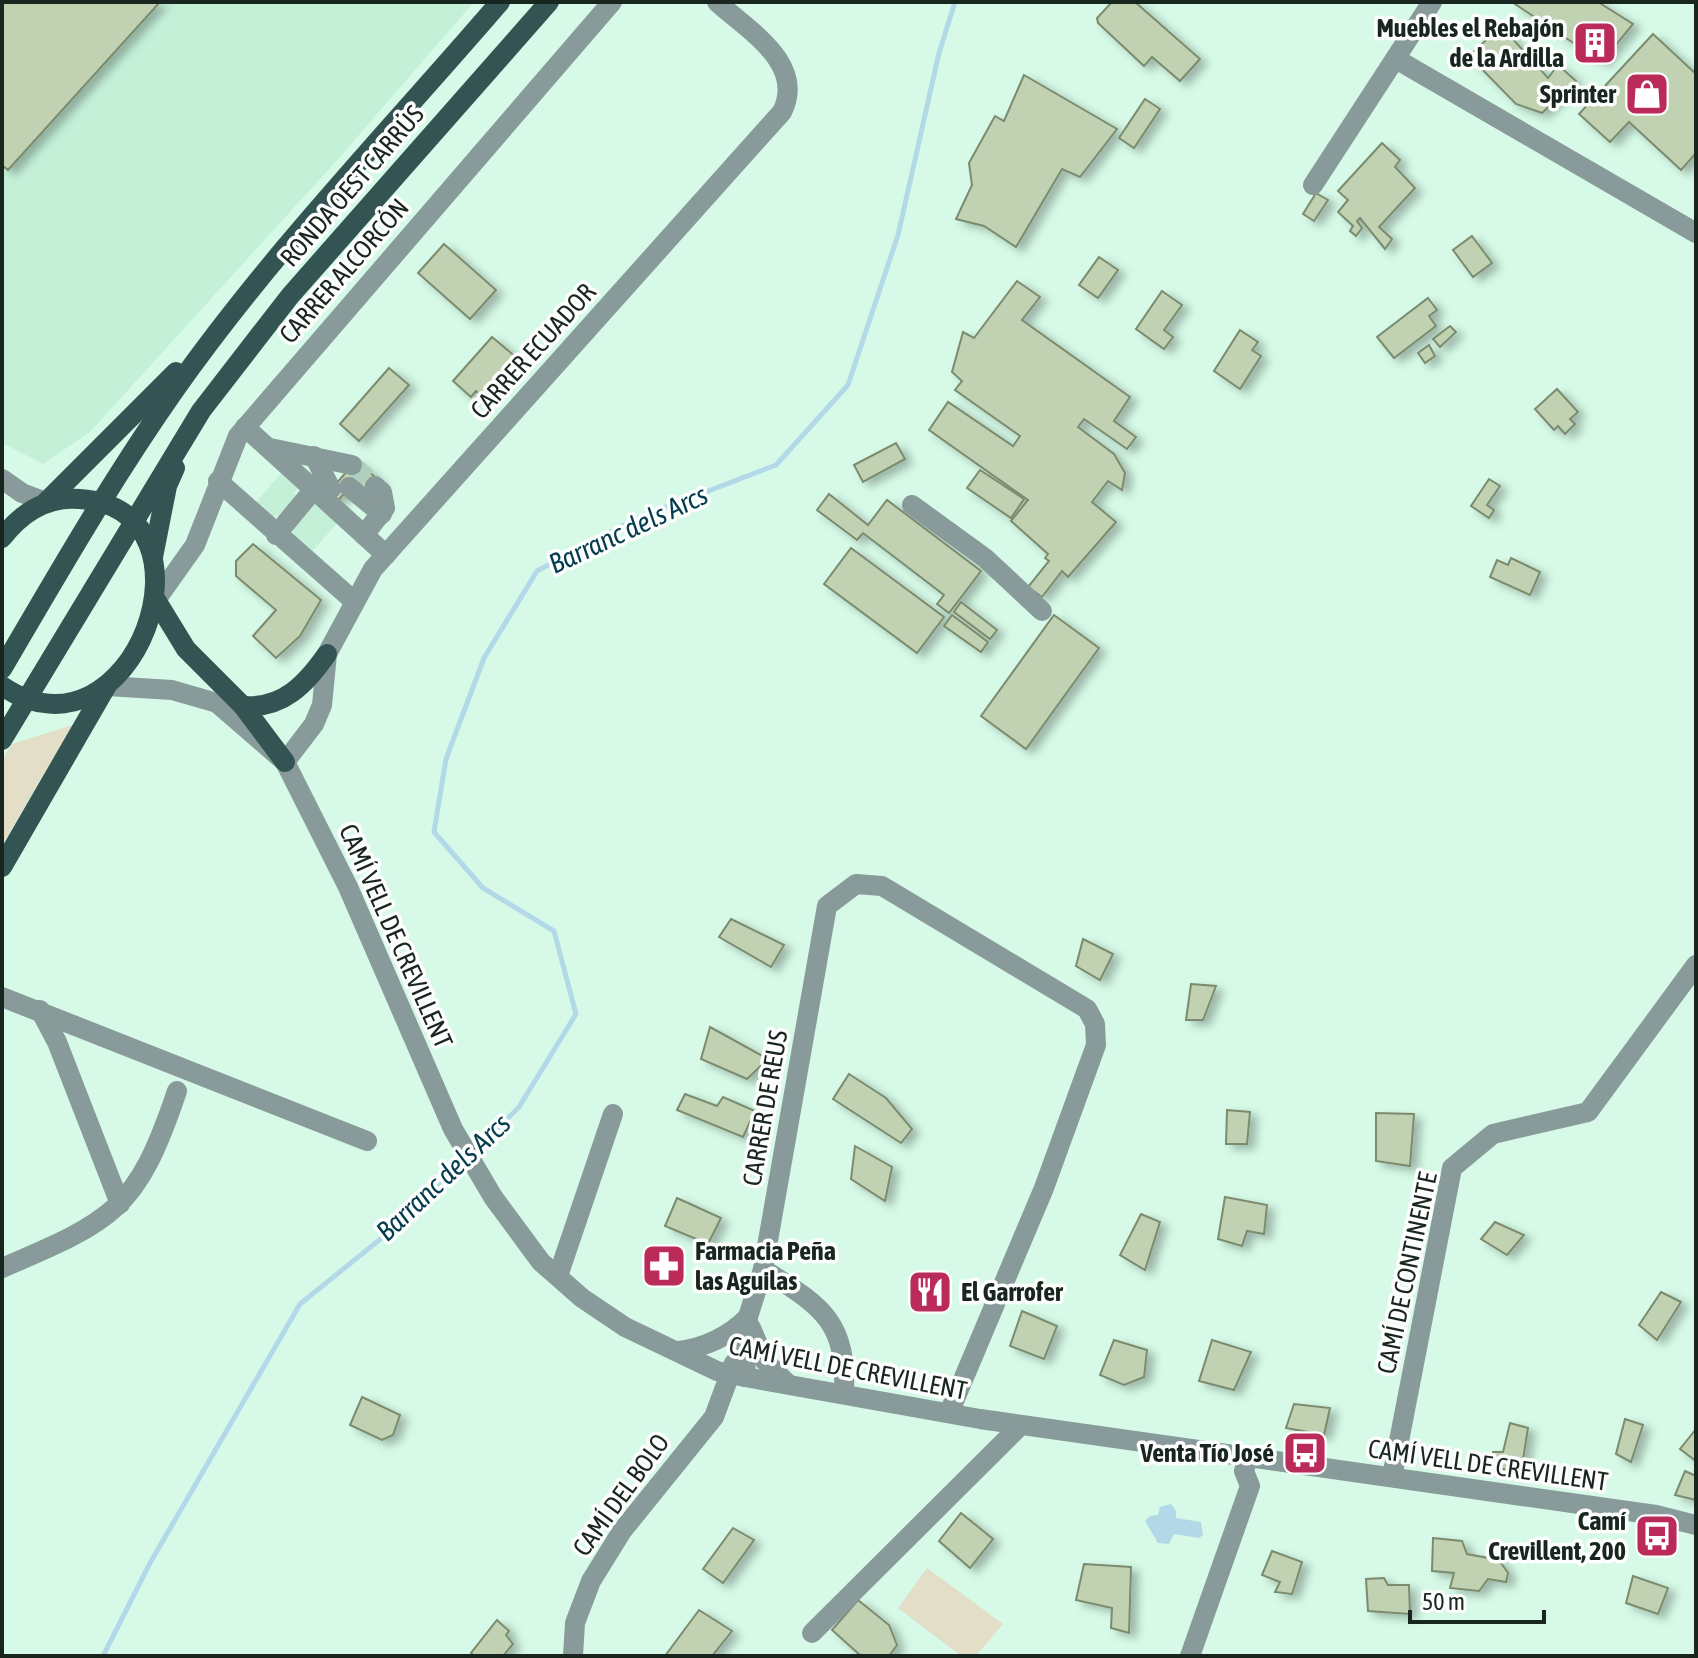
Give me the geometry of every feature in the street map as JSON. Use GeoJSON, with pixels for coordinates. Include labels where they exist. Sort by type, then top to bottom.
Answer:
{"type":"FeatureCollection","features":[{"type":"Feature","properties":{"kind":"main road","name":"RONDA OEST CARRÚS"},"geometry":{"type":"LineString","coordinates":[[2,669],[100,503],[174,392],[229,318],[500,2]]}},
{"type":"Feature","properties":{"kind":"main road","name":"RONDA OEST CARRÚS"},"geometry":{"type":"LineString","coordinates":[[2,740],[132,520],[201,411],[290,296],[549,2]]}},
{"type":"Feature","properties":{"kind":"main road","name":"RONDA OEST CARRÚS"},"geometry":{"type":"LineString","coordinates":[[2,538],[28,512],[46,502],[229,318]]}},
{"type":"Feature","properties":{"kind":"main road","name":"RONDA OEST CARRÚS"},"geometry":{"type":"LineString","coordinates":[[153,557],[167,486],[201,411]]}},
{"type":"Feature","properties":{"kind":"main road"},"geometry":{"type":"LineString","coordinates":[[46,502],[67,498],[100,503],[132,520]]}},
{"type":"Feature","properties":{"kind":"main road","name":"RONDA OEST CARRÚS"},"geometry":{"type":"LineString","coordinates":[[2,686],[26,699],[73,701],[107,686],[118,677],[156,600],[153,557],[146,536],[132,520]]}},
{"type":"Feature","properties":{"kind":"main road"},"geometry":{"type":"LineString","coordinates":[[156,600],[186,649],[243,706],[285,762]]}},
{"type":"Feature","properties":{"kind":"main road"},"geometry":{"type":"LineString","coordinates":[[243,706],[269,704],[292,694],[307,682],[327,654]]}},
{"type":"Feature","properties":{"kind":"main road","name":"RONDA OEST CARRÚS"},"geometry":{"type":"LineString","coordinates":[[2,867],[107,686]]}},
{"type":"Feature","properties":{"kind":"street","name":"CARRER ALCORCÓN"},"geometry":{"type":"LineString","coordinates":[[156,600],[195,545],[218,481],[245,427],[612,2]]}},
{"type":"Feature","properties":{"kind":"street","name":"CARRER ECUADOR"},"geometry":{"type":"LineString","coordinates":[[285,762],[304,741],[322,705],[327,654],[373,569],[782,112],[789,96],[790,82],[779,59],[717,2]]}},
{"type":"Feature","properties":{"kind":"street"},"geometry":{"type":"LineString","coordinates":[[1313,185],[1432,2]]}},
{"type":"Feature","properties":{"kind":"street"},"geometry":{"type":"LineString","coordinates":[[1396,59],[1696,233]]}},
{"type":"Feature","properties":{"kind":"street"},"geometry":{"type":"LineString","coordinates":[[245,427],[268,448],[338,485]]}},
{"type":"Feature","properties":{"kind":"street"},"geometry":{"type":"LineString","coordinates":[[268,448],[314,456],[372,525],[386,555]]}},
{"type":"Feature","properties":{"kind":"street"},"geometry":{"type":"LineString","coordinates":[[314,456],[372,525]]}},
{"type":"Feature","properties":{"kind":"street"},"geometry":{"type":"LineString","coordinates":[[2,479],[22,493],[46,502]]}},
{"type":"Feature","properties":{"kind":"street"},"geometry":{"type":"LineString","coordinates":[[218,481],[355,602]]}},
{"type":"Feature","properties":{"kind":"street"},"geometry":{"type":"LineString","coordinates":[[276,535],[338,485]]}},
{"type":"Feature","properties":{"kind":"street"},"geometry":{"type":"LineString","coordinates":[[372,525],[386,500],[375,486]]}},
{"type":"Feature","properties":{"kind":"street"},"geometry":{"type":"LineString","coordinates":[[912,505],[985,558],[1042,611]]}},
{"type":"Feature","properties":{"kind":"street","name":"CAMÍ VELL DE CREVILLENT"},"geometry":{"type":"LineString","coordinates":[[107,686],[172,690],[217,703],[285,762],[348,887],[453,1129],[493,1197],[541,1262],[625,1327],[738,1376],[1021,1425],[1656,1515],[1696,1525]]}},
{"type":"Feature","properties":{"kind":"street","name":"CARRER DE REUS"},"geometry":{"type":"LineString","coordinates":[[748,1317],[763,1269],[827,906],[856,884],[882,886],[1087,1009],[1095,1024],[1096,1045],[1044,1188],[949,1413]]}},
{"type":"Feature","properties":{"kind":"street","name":"CAMÍ DE CONTINENTE"},"geometry":{"type":"LineString","coordinates":[[1392,1477],[1452,1168],[1493,1134],[1588,1112],[1696,965]]}},
{"type":"Feature","properties":{"kind":"street"},"geometry":{"type":"LineString","coordinates":[[2,997],[367,1141]]}},
{"type":"Feature","properties":{"kind":"street"},"geometry":{"type":"LineString","coordinates":[[40,1010],[57,1042],[120,1204]]}},
{"type":"Feature","properties":{"kind":"street"},"geometry":{"type":"LineString","coordinates":[[2,1268],[87,1232],[131,1195],[158,1149],[177,1091]]}},
{"type":"Feature","properties":{"kind":"street"},"geometry":{"type":"LineString","coordinates":[[558,1276],[613,1114]]}},
{"type":"Feature","properties":{"kind":"street"},"geometry":{"type":"LineString","coordinates":[[763,1269],[804,1296],[832,1321],[845,1357],[844,1393]]}},
{"type":"Feature","properties":{"kind":"street"},"geometry":{"type":"LineString","coordinates":[[678,1351],[694,1349],[717,1339],[748,1317],[765,1361],[787,1383]]}},
{"type":"Feature","properties":{"kind":"street","name":"CAMÍ DEL BOLO"},"geometry":{"type":"LineString","coordinates":[[573,1656],[575,1623],[591,1581],[622,1531],[714,1417],[738,1376],[748,1317]]}},
{"type":"Feature","properties":{"kind":"street"},"geometry":{"type":"LineString","coordinates":[[812,1633],[1021,1425]]}},
{"type":"Feature","properties":{"kind":"street"},"geometry":{"type":"LineString","coordinates":[[1190,1656],[1250,1486],[1244,1471],[1248,1457]]}},
{"type":"Feature","properties":{"kind":"shaded area"},"geometry":{"type":"Polygon","coordinates":[[[2,2],[474,2],[339,158],[90,432],[43,464],[2,443],[2,2]]]}},
{"type":"Feature","properties":{"kind":"shaded area"},"geometry":{"type":"Polygon","coordinates":[[[290,463],[307,477],[294,493],[309,506],[315,500],[339,521],[310,554],[290,537],[294,531],[276,515],[268,523],[251,508],[290,463]]]}},
{"type":"Feature","properties":{"kind":"shaded area"},"geometry":{"type":"Polygon","coordinates":[[[73,725],[2,845],[2,760],[12,744],[73,725]]]}},
{"type":"Feature","properties":{"kind":"shaded area"},"geometry":{"type":"Polygon","coordinates":[[[927,1568],[1003,1624],[976,1656],[961,1656],[898,1608],[927,1568]]]}},
{"type":"Feature","properties":{"kind":"water"},"geometry":{"type":"Polygon","coordinates":[[[1171,1504],[1176,1518],[1201,1522],[1203,1535],[1199,1538],[1174,1534],[1169,1544],[1158,1543],[1145,1521],[1150,1516],[1158,1515],[1160,1507],[1171,1504]]]}},
{"type":"Feature","properties":{"kind":"building"},"geometry":{"type":"Polygon","coordinates":[[[2,2],[160,2],[8,170],[2,165],[2,2]]]}},
{"type":"Feature","properties":{"kind":"building"},"geometry":{"type":"Polygon","coordinates":[[[1112,2],[1135,2],[1200,59],[1180,81],[1152,57],[1144,66],[1098,23],[1097,18],[1112,2]]]}},
{"type":"Feature","properties":{"kind":"building","name":"Muebles el Rebajón de la Ardilla"},"geometry":{"type":"Polygon","coordinates":[[[1512,2],[1598,2],[1633,24],[1602,62],[1512,2]]]}},
{"type":"Feature","properties":{"kind":"building"},"geometry":{"type":"Polygon","coordinates":[[[1501,26],[1548,78],[1558,65],[1576,81],[1542,113],[1516,104],[1469,56],[1501,26]]]}},
{"type":"Feature","properties":{"kind":"building","name":"Sprinter"},"geometry":{"type":"Polygon","coordinates":[[[1653,34],[1696,74],[1696,153],[1681,170],[1629,122],[1610,142],[1579,114],[1653,34]]]}},
{"type":"Feature","properties":{"kind":"building"},"geometry":{"type":"Polygon","coordinates":[[[1024,75],[1117,129],[1080,177],[1062,169],[1016,247],[984,226],[956,219],[972,185],[969,163],[995,116],[1004,121],[1024,75]]]}},
{"type":"Feature","properties":{"kind":"building"},"geometry":{"type":"Polygon","coordinates":[[[1145,99],[1160,109],[1134,148],[1119,138],[1145,99]]]}},
{"type":"Feature","properties":{"kind":"building"},"geometry":{"type":"Polygon","coordinates":[[[1382,143],[1400,160],[1395,167],[1415,188],[1379,227],[1392,239],[1385,249],[1360,218],[1357,221],[1362,228],[1356,236],[1350,231],[1353,226],[1338,212],[1348,200],[1338,191],[1382,143]]]}},
{"type":"Feature","properties":{"kind":"building"},"geometry":{"type":"Polygon","coordinates":[[[1316,193],[1328,200],[1314,221],[1303,214],[1316,193]]]}},
{"type":"Feature","properties":{"kind":"building"},"geometry":{"type":"Polygon","coordinates":[[[1472,236],[1492,263],[1473,277],[1453,250],[1472,236]]]}},
{"type":"Feature","properties":{"kind":"building"},"geometry":{"type":"Polygon","coordinates":[[[444,244],[496,290],[470,319],[418,273],[444,244]]]}},
{"type":"Feature","properties":{"kind":"building"},"geometry":{"type":"Polygon","coordinates":[[[1099,257],[1118,270],[1098,298],[1079,285],[1099,257]]]}},
{"type":"Feature","properties":{"kind":"building"},"geometry":{"type":"Polygon","coordinates":[[[1017,281],[1040,297],[1022,320],[1130,397],[1114,421],[1136,437],[1127,449],[1084,419],[1078,427],[1114,454],[1125,473],[1122,490],[1108,481],[1092,502],[1116,522],[1068,577],[1062,571],[1042,597],[1028,587],[1049,561],[1045,558],[1048,554],[1011,521],[1028,500],[929,430],[948,402],[1013,446],[1020,436],[955,390],[962,381],[952,372],[963,332],[974,338],[1017,281]]]}},
{"type":"Feature","properties":{"kind":"building"},"geometry":{"type":"Polygon","coordinates":[[[1162,291],[1182,305],[1164,330],[1173,337],[1164,349],[1136,329],[1162,291]]]}},
{"type":"Feature","properties":{"kind":"building"},"geometry":{"type":"Polygon","coordinates":[[[1428,298],[1437,310],[1429,316],[1436,326],[1394,358],[1377,337],[1428,298]]]}},
{"type":"Feature","properties":{"kind":"building"},"geometry":{"type":"Polygon","coordinates":[[[1450,326],[1456,332],[1440,347],[1433,339],[1450,326]]]}},
{"type":"Feature","properties":{"kind":"building"},"geometry":{"type":"Polygon","coordinates":[[[1240,330],[1258,342],[1252,350],[1261,356],[1240,389],[1214,371],[1240,330]]]}},
{"type":"Feature","properties":{"kind":"building"},"geometry":{"type":"Polygon","coordinates":[[[492,337],[517,358],[482,397],[476,391],[471,397],[453,381],[492,337]]]}},
{"type":"Feature","properties":{"kind":"building"},"geometry":{"type":"Polygon","coordinates":[[[1429,345],[1435,356],[1425,363],[1418,353],[1429,345]]]}},
{"type":"Feature","properties":{"kind":"building"},"geometry":{"type":"Polygon","coordinates":[[[389,368],[409,385],[359,441],[340,424],[389,368]]]}},
{"type":"Feature","properties":{"kind":"building"},"geometry":{"type":"Polygon","coordinates":[[[1557,389],[1578,412],[1570,419],[1575,424],[1565,434],[1558,426],[1554,430],[1535,409],[1557,389]]]}},
{"type":"Feature","properties":{"kind":"building"},"geometry":{"type":"Polygon","coordinates":[[[896,443],[905,459],[863,482],[854,465],[896,443]]]}},
{"type":"Feature","properties":{"kind":"building"},"geometry":{"type":"Polygon","coordinates":[[[356,461],[380,481],[367,495],[353,483],[337,502],[327,494],[356,461]]]}},
{"type":"Feature","properties":{"kind":"building"},"geometry":{"type":"Polygon","coordinates":[[[980,470],[1024,499],[1011,518],[967,488],[980,470]]]}},
{"type":"Feature","properties":{"kind":"building"},"geometry":{"type":"Polygon","coordinates":[[[1489,479],[1500,486],[1487,505],[1494,510],[1489,518],[1471,506],[1489,479]]]}},
{"type":"Feature","properties":{"kind":"building"},"geometry":{"type":"Polygon","coordinates":[[[829,494],[868,525],[887,500],[981,571],[949,613],[937,604],[944,595],[863,533],[857,540],[817,510],[829,494]]]}},
{"type":"Feature","properties":{"kind":"building"},"geometry":{"type":"Polygon","coordinates":[[[253,544],[321,600],[300,636],[276,658],[253,636],[276,610],[236,576],[236,561],[253,544]]]}},
{"type":"Feature","properties":{"kind":"building"},"geometry":{"type":"Polygon","coordinates":[[[851,548],[944,617],[917,653],[824,584],[851,548]]]}},
{"type":"Feature","properties":{"kind":"building"},"geometry":{"type":"Polygon","coordinates":[[[1511,558],[1540,572],[1530,595],[1490,577],[1497,560],[1508,565],[1511,558]]]}},
{"type":"Feature","properties":{"kind":"building"},"geometry":{"type":"Polygon","coordinates":[[[961,602],[997,630],[990,639],[954,612],[961,602]]]}},
{"type":"Feature","properties":{"kind":"building"},"geometry":{"type":"Polygon","coordinates":[[[952,615],[988,642],[981,652],[944,626],[952,615]]]}},
{"type":"Feature","properties":{"kind":"building"},"geometry":{"type":"Polygon","coordinates":[[[1054,615],[1099,648],[1026,749],[981,716],[1054,615]]]}},
{"type":"Feature","properties":{"kind":"building"},"geometry":{"type":"Polygon","coordinates":[[[731,919],[784,945],[771,967],[719,937],[731,919]]]}},
{"type":"Feature","properties":{"kind":"building"},"geometry":{"type":"Polygon","coordinates":[[[1083,939],[1113,954],[1100,980],[1076,966],[1083,939]]]}},
{"type":"Feature","properties":{"kind":"building"},"geometry":{"type":"Polygon","coordinates":[[[1191,984],[1216,986],[1203,1020],[1186,1020],[1191,984]]]}},
{"type":"Feature","properties":{"kind":"building"},"geometry":{"type":"Polygon","coordinates":[[[710,1027],[768,1059],[747,1079],[701,1059],[710,1027]]]}},
{"type":"Feature","properties":{"kind":"building"},"geometry":{"type":"Polygon","coordinates":[[[849,1074],[886,1098],[912,1129],[901,1143],[833,1099],[849,1074]]]}},
{"type":"Feature","properties":{"kind":"building"},"geometry":{"type":"Polygon","coordinates":[[[685,1094],[717,1106],[723,1097],[755,1111],[743,1137],[677,1110],[685,1094]]]}},
{"type":"Feature","properties":{"kind":"building"},"geometry":{"type":"Polygon","coordinates":[[[1227,1110],[1250,1112],[1247,1144],[1226,1144],[1227,1110]]]}},
{"type":"Feature","properties":{"kind":"building"},"geometry":{"type":"Polygon","coordinates":[[[1376,1113],[1414,1114],[1410,1166],[1376,1161],[1376,1113]]]}},
{"type":"Feature","properties":{"kind":"building"},"geometry":{"type":"Polygon","coordinates":[[[855,1146],[892,1167],[885,1201],[851,1179],[855,1146]]]}},
{"type":"Feature","properties":{"kind":"building"},"geometry":{"type":"Polygon","coordinates":[[[1225,1197],[1267,1205],[1264,1234],[1247,1231],[1242,1246],[1218,1239],[1225,1197]]]}},
{"type":"Feature","properties":{"kind":"building"},"geometry":{"type":"Polygon","coordinates":[[[677,1198],[721,1218],[708,1244],[665,1226],[677,1198]]]}},
{"type":"Feature","properties":{"kind":"building"},"geometry":{"type":"Polygon","coordinates":[[[1141,1214],[1160,1222],[1145,1270],[1120,1255],[1141,1214]]]}},
{"type":"Feature","properties":{"kind":"building"},"geometry":{"type":"Polygon","coordinates":[[[1495,1222],[1524,1235],[1507,1255],[1481,1239],[1495,1222]]]}},
{"type":"Feature","properties":{"kind":"building"},"geometry":{"type":"Polygon","coordinates":[[[1661,1292],[1681,1302],[1657,1340],[1639,1325],[1661,1292]]]}},
{"type":"Feature","properties":{"kind":"building"},"geometry":{"type":"Polygon","coordinates":[[[1022,1311],[1057,1326],[1044,1359],[1010,1346],[1022,1311]]]}},
{"type":"Feature","properties":{"kind":"building"},"geometry":{"type":"Polygon","coordinates":[[[1114,1340],[1147,1350],[1144,1377],[1124,1385],[1100,1375],[1114,1340]]]}},
{"type":"Feature","properties":{"kind":"building"},"geometry":{"type":"Polygon","coordinates":[[[1212,1340],[1251,1352],[1234,1390],[1199,1381],[1212,1340]]]}},
{"type":"Feature","properties":{"kind":"building"},"geometry":{"type":"Polygon","coordinates":[[[362,1397],[400,1415],[393,1435],[382,1440],[350,1425],[362,1397]]]}},
{"type":"Feature","properties":{"kind":"building"},"geometry":{"type":"Polygon","coordinates":[[[1294,1404],[1330,1408],[1324,1435],[1286,1428],[1294,1404]]]}},
{"type":"Feature","properties":{"kind":"building"},"geometry":{"type":"Polygon","coordinates":[[[1625,1419],[1643,1425],[1631,1462],[1616,1454],[1625,1419]]]}},
{"type":"Feature","properties":{"kind":"building"},"geometry":{"type":"Polygon","coordinates":[[[1510,1423],[1528,1428],[1521,1472],[1491,1467],[1493,1452],[1503,1452],[1510,1423]]]}},
{"type":"Feature","properties":{"kind":"building"},"geometry":{"type":"Polygon","coordinates":[[[1696,1429],[1696,1461],[1680,1449],[1696,1429]]]}},
{"type":"Feature","properties":{"kind":"building"},"geometry":{"type":"Polygon","coordinates":[[[1685,1471],[1696,1476],[1696,1500],[1675,1495],[1685,1471]]]}},
{"type":"Feature","properties":{"kind":"building"},"geometry":{"type":"Polygon","coordinates":[[[961,1513],[993,1539],[970,1568],[939,1541],[961,1513]]]}},
{"type":"Feature","properties":{"kind":"building"},"geometry":{"type":"Polygon","coordinates":[[[733,1528],[754,1540],[723,1583],[703,1569],[733,1528]]]}},
{"type":"Feature","properties":{"kind":"building"},"geometry":{"type":"Polygon","coordinates":[[[1433,1538],[1462,1541],[1467,1554],[1499,1560],[1508,1573],[1506,1582],[1488,1579],[1479,1591],[1450,1588],[1454,1573],[1432,1571],[1433,1538]]]}},
{"type":"Feature","properties":{"kind":"building"},"geometry":{"type":"Polygon","coordinates":[[[1272,1551],[1302,1562],[1292,1594],[1275,1592],[1280,1582],[1262,1575],[1272,1551]]]}},
{"type":"Feature","properties":{"kind":"building"},"geometry":{"type":"Polygon","coordinates":[[[1084,1564],[1131,1567],[1129,1633],[1111,1628],[1112,1608],[1076,1600],[1084,1564]]]}},
{"type":"Feature","properties":{"kind":"building"},"geometry":{"type":"Polygon","coordinates":[[[1633,1576],[1668,1588],[1658,1614],[1626,1603],[1633,1576]]]}},
{"type":"Feature","properties":{"kind":"building"},"geometry":{"type":"Polygon","coordinates":[[[1384,1578],[1388,1585],[1409,1585],[1410,1614],[1368,1611],[1366,1579],[1384,1578]]]}},
{"type":"Feature","properties":{"kind":"building"},"geometry":{"type":"Polygon","coordinates":[[[858,1600],[889,1625],[897,1645],[889,1656],[861,1656],[832,1630],[858,1600]]]}},
{"type":"Feature","properties":{"kind":"building"},"geometry":{"type":"Polygon","coordinates":[[[699,1610],[732,1631],[712,1656],[665,1656],[699,1610]]]}},
{"type":"Feature","properties":{"kind":"building"},"geometry":{"type":"Polygon","coordinates":[[[497,1620],[509,1631],[506,1635],[513,1644],[503,1656],[474,1656],[471,1653],[497,1620]]]}},
{"type":"Feature","properties":{"kind":"waterway","name":"Barranc dels Arcs"},"geometry":{"type":"LineString","coordinates":[[473,1154],[519,1107],[576,1014],[554,931],[483,888],[434,832],[446,759],[484,658],[537,571],[635,519],[776,465],[848,385],[898,235],[939,53],[955,2]]}},
{"type":"Feature","properties":{"kind":"waterway","name":"Barranc dels Arcs"},"geometry":{"type":"LineString","coordinates":[[103,1656],[150,1563],[300,1304],[383,1237],[466,1161]]}},
{"type":"Feature","properties":{"kind":"tunnel"},"geometry":{"type":"LineString","coordinates":[[352,465],[375,486]]}},
{"type":"Feature","properties":{"kind":"place","name":"Muebles el Rebajón de la Ardilla"},"geometry":{"type":"Point","coordinates":[1595,43]}},
{"type":"Feature","properties":{"kind":"place","name":"Sprinter"},"geometry":{"type":"Point","coordinates":[1647,94]}},
{"type":"Feature","properties":{"kind":"place","name":"Farmacia Peña las Aguilas"},"geometry":{"type":"Point","coordinates":[664,1266]}},
{"type":"Feature","properties":{"kind":"place","name":"El Garrofer"},"geometry":{"type":"Point","coordinates":[930,1292]}},
{"type":"Feature","properties":{"kind":"place","name":"Venta Tío José"},"geometry":{"type":"Point","coordinates":[1305,1453]}},
{"type":"Feature","properties":{"kind":"place","name":"Camí Crevillent, 200"},"geometry":{"type":"Point","coordinates":[1657,1536]}}]}
